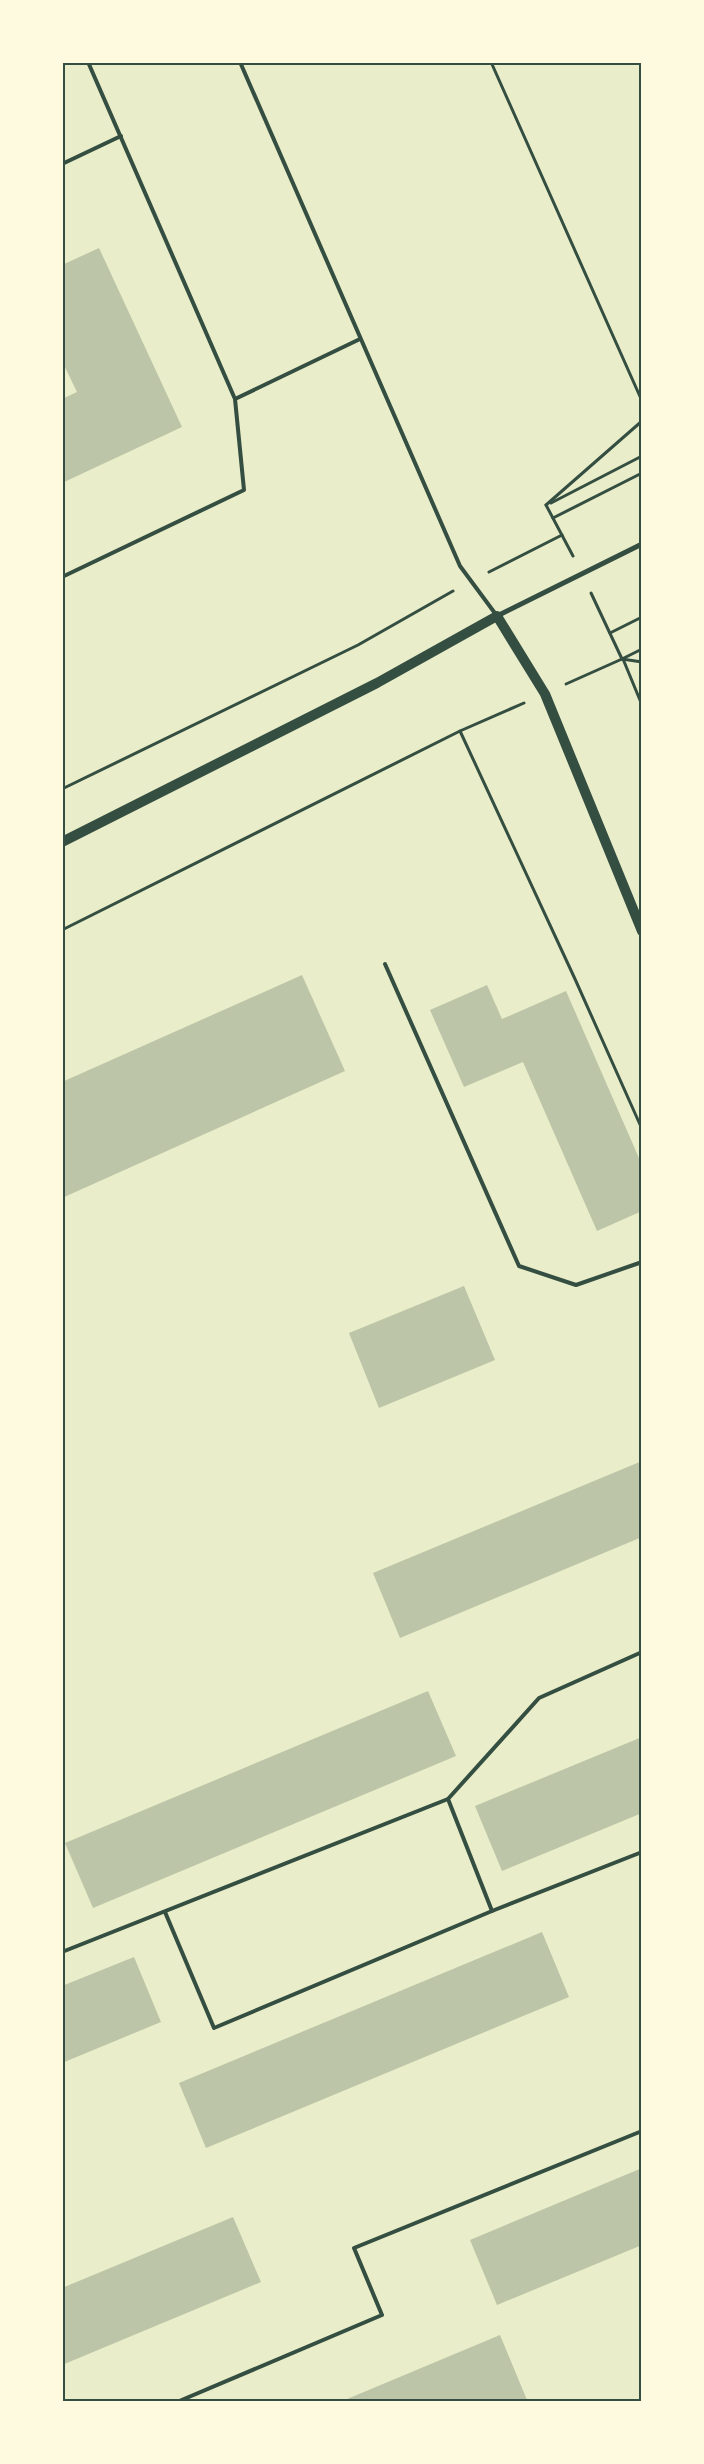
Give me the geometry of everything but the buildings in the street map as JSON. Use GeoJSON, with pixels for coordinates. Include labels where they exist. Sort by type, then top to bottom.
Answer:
{"type":"FeatureCollection","features":[{"type":"Feature","properties":{"kind":"main road"},"geometry":{"type":"LineString","coordinates":[[62,842],[377,683],[497,616],[545,694],[642,931]]}},
{"type":"Feature","properties":{"kind":"street"},"geometry":{"type":"LineString","coordinates":[[497,616],[642,544]]}},
{"type":"Feature","properties":{"kind":"lane"},"geometry":{"type":"LineString","coordinates":[[62,577],[244,490],[235,399],[88,62]]}},
{"type":"Feature","properties":{"kind":"lane"},"geometry":{"type":"LineString","coordinates":[[240,62],[460,566],[497,616]]}},
{"type":"Feature","properties":{"kind":"lane"},"geometry":{"type":"LineString","coordinates":[[62,164],[121,136]]}},
{"type":"Feature","properties":{"kind":"lane"},"geometry":{"type":"LineString","coordinates":[[235,399],[360,339]]}},
{"type":"Feature","properties":{"kind":"lane"},"geometry":{"type":"LineString","coordinates":[[385,964],[519,1266],[576,1285],[642,1262]]}},
{"type":"Feature","properties":{"kind":"lane"},"geometry":{"type":"LineString","coordinates":[[62,1952],[448,1800],[539,1698],[642,1652]]}},
{"type":"Feature","properties":{"kind":"lane"},"geometry":{"type":"LineString","coordinates":[[448,1800],[492,1911]]}},
{"type":"Feature","properties":{"kind":"lane"},"geometry":{"type":"LineString","coordinates":[[165,1912],[214,2028],[492,1911],[642,1852]]}},
{"type":"Feature","properties":{"kind":"lane"},"geometry":{"type":"LineString","coordinates":[[177,2402],[382,2315],[354,2248],[642,2131]]}},
{"type":"Feature","properties":{"kind":"path"},"geometry":{"type":"LineString","coordinates":[[491,62],[642,401]]}},
{"type":"Feature","properties":{"kind":"path"},"geometry":{"type":"LineString","coordinates":[[546,506],[642,421]]}},
{"type":"Feature","properties":{"kind":"path"},"geometry":{"type":"LineString","coordinates":[[546,506],[642,456]]}},
{"type":"Feature","properties":{"kind":"path"},"geometry":{"type":"LineString","coordinates":[[553,518],[642,472]]}},
{"type":"Feature","properties":{"kind":"path"},"geometry":{"type":"LineString","coordinates":[[62,789],[358,645],[471,580],[562,535],[546,506]]}},
{"type":"Feature","properties":{"kind":"path"},"geometry":{"type":"LineString","coordinates":[[642,617],[610,633],[642,705]]}},
{"type":"Feature","properties":{"kind":"path"},"geometry":{"type":"LineString","coordinates":[[62,930],[460,731],[642,649]]}},
{"type":"Feature","properties":{"kind":"path"},"geometry":{"type":"LineString","coordinates":[[622,659],[642,662]]}},
{"type":"Feature","properties":{"kind":"path"},"geometry":{"type":"LineString","coordinates":[[460,731],[575,978],[642,1129]]}}]}
